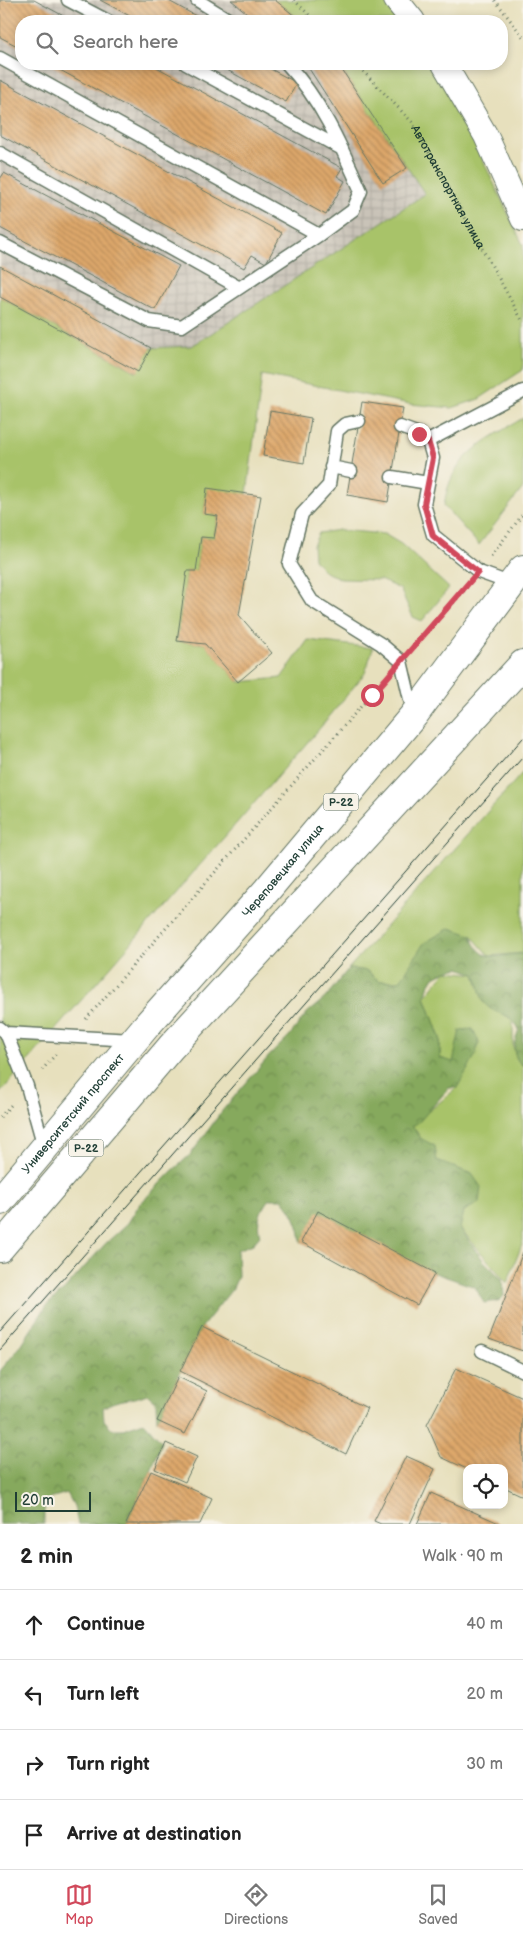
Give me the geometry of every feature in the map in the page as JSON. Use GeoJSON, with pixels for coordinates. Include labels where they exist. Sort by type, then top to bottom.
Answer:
{"type":"FeatureCollection","features":[{"type":"Feature","properties":{"kind":"highway","name":"Череповецкая улица"},"geometry":{"type":"LineString","coordinates":[[140,1033],[261,897],[414,715],[517,576]]}},
{"type":"Feature","properties":{"kind":"highway","name":"Р-22"},"geometry":{"type":"LineString","coordinates":[[0,1248],[171,1047],[523,664]]}},
{"type":"Feature","properties":{"kind":"highway","name":"Университетский проспект"},"geometry":{"type":"LineString","coordinates":[[0,1201],[140,1033]]}},
{"type":"Feature","properties":{"kind":"street"},"geometry":{"type":"LineString","coordinates":[[396,0],[408,15]]}},
{"type":"Feature","properties":{"kind":"street"},"geometry":{"type":"LineString","coordinates":[[448,70],[486,136],[523,219]]}},
{"type":"Feature","properties":{"kind":"lane"},"geometry":{"type":"LineString","coordinates":[[68,0],[97,15]]}},
{"type":"Feature","properties":{"kind":"lane"},"geometry":{"type":"LineString","coordinates":[[197,0],[221,15]]}},
{"type":"Feature","properties":{"kind":"lane"},"geometry":{"type":"LineString","coordinates":[[0,58],[15,66]]}},
{"type":"Feature","properties":{"kind":"lane"},"geometry":{"type":"LineString","coordinates":[[22,70],[319,235]]}},
{"type":"Feature","properties":{"kind":"lane"},"geometry":{"type":"LineString","coordinates":[[197,70],[342,149]]}},
{"type":"Feature","properties":{"kind":"lane"},"geometry":{"type":"LineString","coordinates":[[0,243],[149,321],[182,326],[238,287],[319,235],[353,210],[361,191],[342,149],[305,83],[293,70]]}},
{"type":"Feature","properties":{"kind":"lane"},"geometry":{"type":"LineString","coordinates":[[0,153],[238,287]]}},
{"type":"Feature","properties":{"kind":"lane"},"geometry":{"type":"LineString","coordinates":[[428,441],[523,391]]}},
{"type":"Feature","properties":{"kind":"lane"},"geometry":{"type":"LineString","coordinates":[[359,421],[345,424],[336,431],[329,485],[302,514],[289,564],[312,601],[381,644],[401,661],[414,715]]}},
{"type":"Feature","properties":{"kind":"lane"},"geometry":{"type":"LineString","coordinates":[[400,426],[419,434],[428,441],[433,458],[424,504],[433,536],[478,572],[517,576]]}},
{"type":"Feature","properties":{"kind":"lane"},"geometry":{"type":"LineString","coordinates":[[332,467],[351,471]]}},
{"type":"Feature","properties":{"kind":"lane"},"geometry":{"type":"LineString","coordinates":[[392,477],[428,483]]}},
{"type":"Feature","properties":{"kind":"lane"},"geometry":{"type":"LineString","coordinates":[[44,1149],[27,1086],[3,1030],[140,1033]]}},
{"type":"Feature","properties":{"kind":"lane"},"geometry":{"type":"LineString","coordinates":[[482,1351],[523,1371]]}},
{"type":"Feature","properties":{"kind":"path"},"geometry":{"type":"LineString","coordinates":[[294,0],[309,15]]}},
{"type":"Feature","properties":{"kind":"path"},"geometry":{"type":"LineString","coordinates":[[495,0],[506,15]]}},
{"type":"Feature","properties":{"kind":"path"},"geometry":{"type":"LineString","coordinates":[[508,17],[523,37]]}},
{"type":"Feature","properties":{"kind":"path","name":"Автотранспортная улица"},"geometry":{"type":"LineString","coordinates":[[362,70],[412,122],[523,322]]}},
{"type":"Feature","properties":{"kind":"path"},"geometry":{"type":"LineString","coordinates":[[86,1020],[401,661],[442,618],[523,514]]}},
{"type":"Feature","properties":{"kind":"path"},"geometry":{"type":"LineString","coordinates":[[0,1117],[60,1050]]}},
{"type":"Feature","properties":{"kind":"shaded area"},"geometry":{"type":"Polygon","coordinates":[[[0,0],[275,0],[294,15],[15,15],[15,70],[342,70],[425,194],[192,346],[151,348],[138,372],[0,297],[0,0]]]}},
{"type":"Feature","properties":{"kind":"green space"},"geometry":{"type":"Polygon","coordinates":[[[275,0],[384,0],[395,15],[294,15],[275,0]]]}},
{"type":"Feature","properties":{"kind":"green space"},"geometry":{"type":"Polygon","coordinates":[[[342,70],[436,70],[479,152],[523,245],[523,370],[479,399],[452,408],[410,404],[262,375],[247,494],[207,489],[204,513],[218,516],[214,538],[201,537],[196,571],[187,571],[177,641],[205,644],[239,682],[281,678],[308,640],[373,648],[365,673],[320,728],[0,1093],[0,297],[137,372],[151,348],[192,346],[425,194],[342,70]]]}},
{"type":"Feature","properties":{"kind":"green space"},"geometry":{"type":"Polygon","coordinates":[[[523,418],[523,488],[479,545],[444,506],[448,489],[453,475],[471,452],[482,443],[523,418]]]}},
{"type":"Feature","properties":{"kind":"green space"},"geometry":{"type":"Polygon","coordinates":[[[339,530],[384,534],[401,544],[449,588],[422,621],[413,617],[400,589],[380,580],[342,579],[325,572],[314,559],[313,545],[319,533],[339,530]]]}},
{"type":"Feature","properties":{"kind":"green space"},"geometry":{"type":"Polygon","coordinates":[[[523,772],[523,953],[489,956],[471,935],[400,981],[379,981],[367,971],[349,968],[523,772]]]}},
{"type":"Feature","properties":{"kind":"green space"},"geometry":{"type":"Polygon","coordinates":[[[450,928],[471,935],[481,952],[487,955],[523,954],[523,1066],[516,1058],[514,1049],[519,1029],[507,1016],[494,1011],[485,1004],[475,974],[459,968],[446,971],[434,977],[425,997],[440,1038],[440,1058],[453,1062],[460,1030],[473,1029],[479,1042],[475,1056],[457,1088],[449,1088],[419,1122],[412,1126],[420,1138],[435,1146],[437,1161],[472,1174],[481,1187],[479,1203],[464,1211],[460,1228],[483,1260],[502,1279],[504,1296],[498,1301],[484,1303],[475,1287],[435,1273],[301,1242],[293,1214],[286,1204],[282,1199],[269,1199],[260,1216],[258,1226],[260,1236],[253,1244],[237,1250],[238,1276],[233,1288],[202,1327],[157,1421],[156,1402],[147,1394],[118,1401],[103,1408],[104,1420],[112,1429],[123,1429],[144,1422],[162,1442],[151,1471],[126,1524],[78,1524],[74,1506],[67,1493],[50,1498],[44,1510],[44,1524],[0,1524],[0,1371],[20,1347],[47,1305],[64,1290],[105,1244],[128,1223],[139,1205],[191,1154],[222,1111],[270,1055],[290,1035],[307,1013],[325,998],[349,968],[367,971],[379,981],[400,981],[424,943],[450,928]]]}},
{"type":"Feature","properties":{"kind":"green space"},"geometry":{"type":"Polygon","coordinates":[[[446,971],[475,974],[484,1003],[513,1018],[513,1047],[523,1062],[523,1242],[507,1283],[460,1228],[472,1174],[436,1161],[412,1125],[457,1088],[453,1063],[440,1058],[440,1038],[425,997],[446,971]]]}},
{"type":"Feature","properties":{"kind":"building"},"geometry":{"type":"Polygon","coordinates":[[[0,0],[34,0],[62,15],[15,15],[15,45],[0,37],[0,0]]]}},
{"type":"Feature","properties":{"kind":"building"},"geometry":{"type":"Polygon","coordinates":[[[100,0],[167,0],[194,15],[128,15],[100,0]]]}},
{"type":"Feature","properties":{"kind":"building"},"geometry":{"type":"Polygon","coordinates":[[[231,0],[275,0],[294,15],[250,15],[231,0]]]}},
{"type":"Feature","properties":{"kind":"building"},"geometry":{"type":"Polygon","coordinates":[[[60,70],[162,70],[342,168],[337,176],[345,181],[326,215],[60,70]]]}},
{"type":"Feature","properties":{"kind":"building"},"geometry":{"type":"Polygon","coordinates":[[[227,70],[272,70],[297,83],[286,102],[227,70]]]}},
{"type":"Feature","properties":{"kind":"building"},"geometry":{"type":"Polygon","coordinates":[[[310,70],[342,70],[407,168],[383,183],[310,70]]]}},
{"type":"Feature","properties":{"kind":"building"},"geometry":{"type":"Polygon","coordinates":[[[0,80],[282,233],[266,263],[252,255],[244,268],[0,135],[0,80]]]}},
{"type":"Feature","properties":{"kind":"building"},"geometry":{"type":"Polygon","coordinates":[[[4,173],[179,266],[155,310],[0,228],[0,179],[4,173]]]}},
{"type":"Feature","properties":{"kind":"building"},"geometry":{"type":"Polygon","coordinates":[[[0,266],[151,348],[138,372],[0,297],[0,266]]]}},
{"type":"Feature","properties":{"kind":"building"},"geometry":{"type":"Polygon","coordinates":[[[362,402],[403,408],[388,502],[347,495],[362,402]]]}},
{"type":"Feature","properties":{"kind":"building"},"geometry":{"type":"Polygon","coordinates":[[[270,411],[311,418],[304,463],[263,456],[270,411]]]}},
{"type":"Feature","properties":{"kind":"building"},"geometry":{"type":"Polygon","coordinates":[[[207,488],[261,496],[239,615],[272,653],[238,682],[205,644],[177,641],[187,571],[196,571],[201,537],[214,538],[218,516],[204,514],[207,488]]]}},
{"type":"Feature","properties":{"kind":"building"},"geometry":{"type":"Polygon","coordinates":[[[318,1211],[435,1273],[417,1305],[301,1242],[318,1211]]]}},
{"type":"Feature","properties":{"kind":"building"},"geometry":{"type":"Polygon","coordinates":[[[523,1252],[523,1351],[489,1339],[523,1252]]]}},
{"type":"Feature","properties":{"kind":"building"},"geometry":{"type":"Polygon","coordinates":[[[202,1327],[367,1408],[346,1454],[180,1371],[202,1327]]]}},
{"type":"Feature","properties":{"kind":"building"},"geometry":{"type":"Polygon","coordinates":[[[456,1368],[523,1398],[523,1496],[508,1489],[508,1464],[463,1464],[463,1467],[441,1457],[427,1425],[456,1368]]]}},
{"type":"Feature","properties":{"kind":"building"},"geometry":{"type":"Polygon","coordinates":[[[178,1377],[207,1391],[185,1434],[157,1421],[178,1377]]]}},
{"type":"Feature","properties":{"kind":"building"},"geometry":{"type":"Polygon","coordinates":[[[166,1443],[197,1457],[185,1482],[155,1469],[166,1443]]]}},
{"type":"Feature","properties":{"kind":"building"},"geometry":{"type":"Polygon","coordinates":[[[406,1456],[435,1469],[410,1524],[381,1524],[374,1521],[406,1456]]]}},
{"type":"Feature","properties":{"kind":"building"},"geometry":{"type":"Polygon","coordinates":[[[151,1471],[212,1498],[200,1524],[126,1524],[151,1471]]]}},
{"type":"Feature","properties":{"kind":"building"},"geometry":{"type":"Polygon","coordinates":[[[431,1493],[463,1507],[463,1509],[467,1509],[501,1524],[417,1524],[431,1493]]]}},
{"type":"Feature","properties":{"kind":"tram line"},"geometry":{"type":"LineString","coordinates":[[0,1332],[523,738]]}},
{"type":"Feature","properties":{"kind":"tram line"},"geometry":{"type":"LineString","coordinates":[[0,1350],[523,757]]}},
{"type":"Feature","properties":{"kind":"route"},"geometry":{"type":"LineString","coordinates":[[372,695],[442,618],[478,572],[433,536],[424,504],[433,458],[428,441],[419,434]]}}]}
